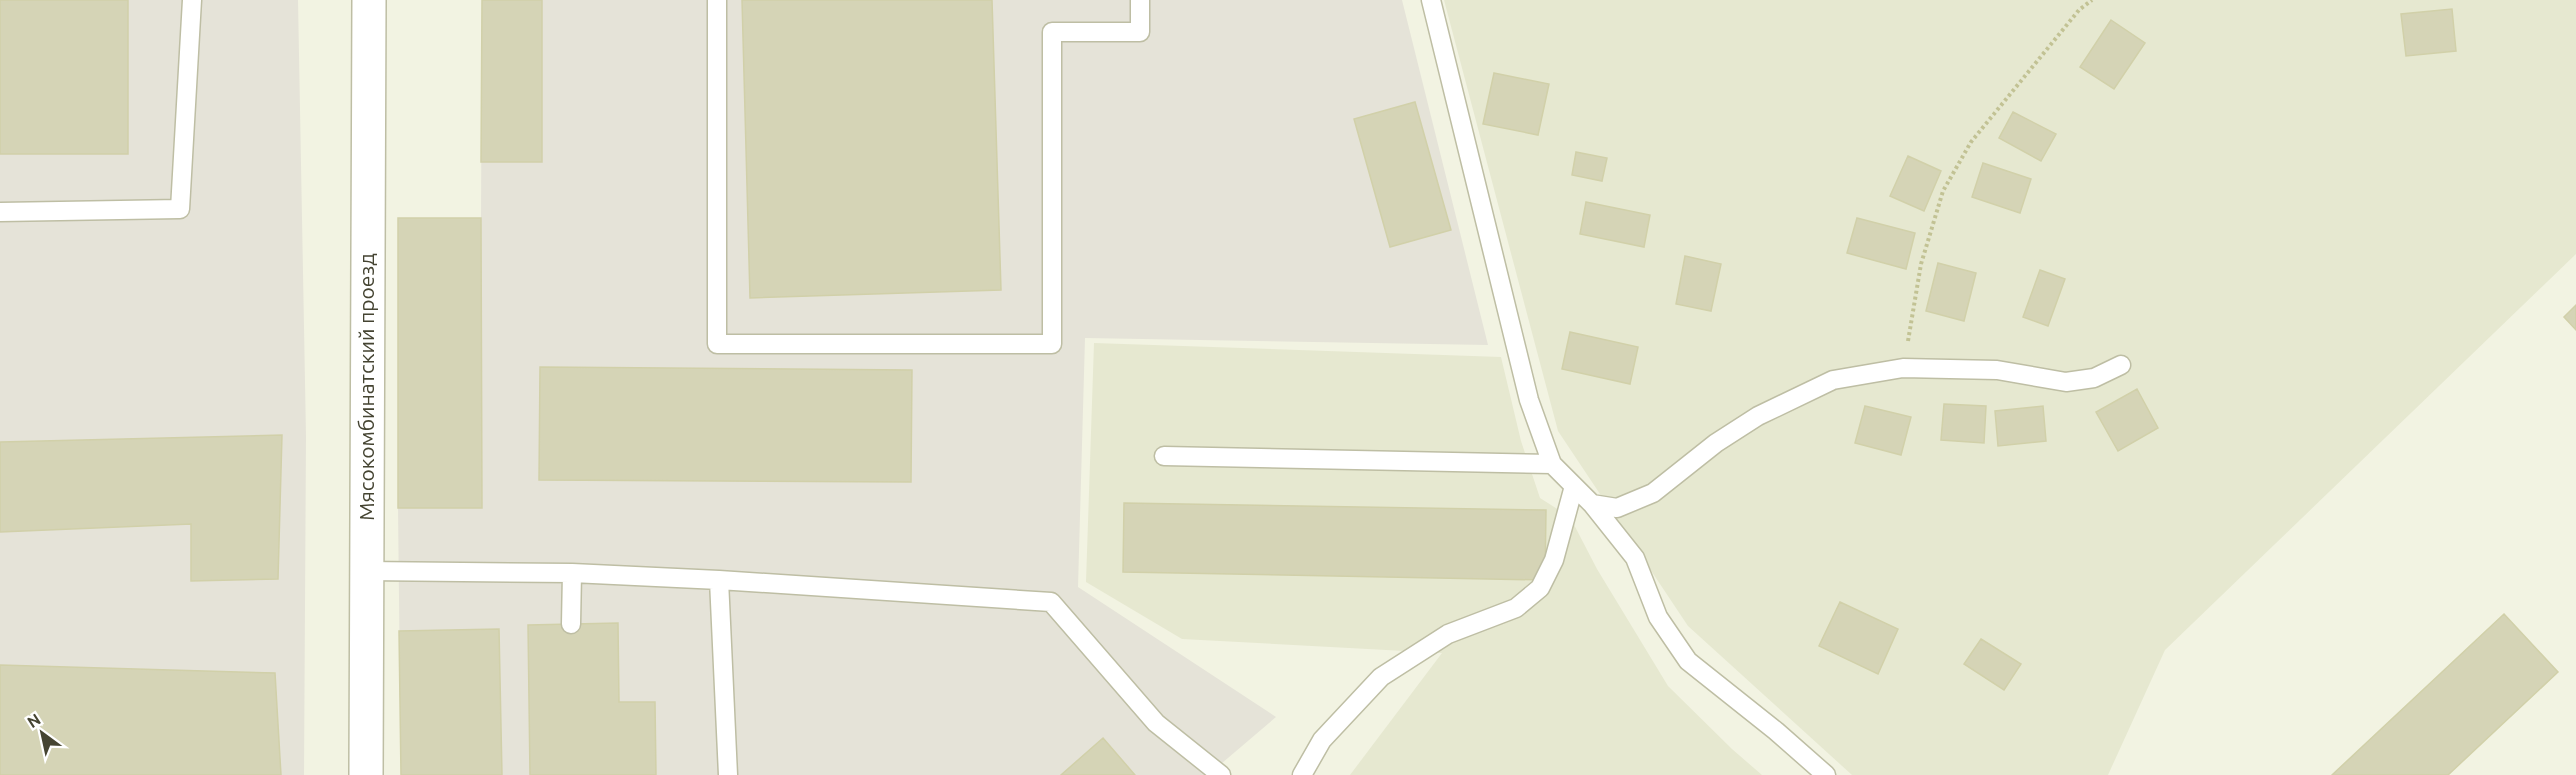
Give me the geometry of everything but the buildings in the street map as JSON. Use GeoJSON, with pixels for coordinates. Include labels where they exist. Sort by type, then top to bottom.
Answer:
{"type":"FeatureCollection","features":[{"type":"Feature","properties":{"kind":"street","name":"Мясокомбинатский проезд"},"geometry":{"type":"LineString","coordinates":[[366,775],[369,0]]}},
{"type":"Feature","properties":{"kind":"lane"},"geometry":{"type":"LineString","coordinates":[[0,212],[180,209],[192,0]]}},
{"type":"Feature","properties":{"kind":"lane"},"geometry":{"type":"LineString","coordinates":[[717,0],[717,344],[1052,344],[1052,32],[1140,32],[1140,0]]}},
{"type":"Feature","properties":{"kind":"lane"},"geometry":{"type":"LineString","coordinates":[[1431,0],[1529,400],[1552,464],[1592,504],[1635,558],[1658,617],[1688,661],[1776,731],[1826,775]]}},
{"type":"Feature","properties":{"kind":"lane"},"geometry":{"type":"LineString","coordinates":[[1592,504],[1617,508],[1653,493],[1716,443],[1758,416],[1833,380],[1903,368],[1997,370],[2066,382],[2094,378],[2121,365]]}},
{"type":"Feature","properties":{"kind":"lane"},"geometry":{"type":"LineString","coordinates":[[1164,456],[1552,464]]}},
{"type":"Feature","properties":{"kind":"lane"},"geometry":{"type":"LineString","coordinates":[[1302,775],[1322,740],[1381,677],[1448,634],[1515,608],[1540,588],[1554,560],[1574,486]]}},
{"type":"Feature","properties":{"kind":"lane"},"geometry":{"type":"LineString","coordinates":[[366,571],[572,573],[719,579],[1051,602],[1156,723],[1221,775]]}},
{"type":"Feature","properties":{"kind":"lane"},"geometry":{"type":"LineString","coordinates":[[570,624],[572,573]]}},
{"type":"Feature","properties":{"kind":"lane"},"geometry":{"type":"LineString","coordinates":[[719,579],[728,775]]}},
{"type":"Feature","properties":{"kind":"path"},"geometry":{"type":"LineString","coordinates":[[1903,368],[1921,264],[1943,190],[1971,142],[2079,10],[2092,0]]}},
{"type":"Feature","properties":{"kind":"shaded area"},"geometry":{"type":"Polygon","coordinates":[[[0,0],[298,0],[306,436],[304,775],[0,775],[0,0]]]}},
{"type":"Feature","properties":{"kind":"shaded area"},"geometry":{"type":"Polygon","coordinates":[[[482,0],[1402,0],[1488,345],[1085,338],[1078,587],[1276,717],[1208,775],[401,775],[398,218],[481,218],[482,0]]]}},
{"type":"Feature","properties":{"kind":"shaded area"},"geometry":{"type":"Polygon","coordinates":[[[1444,0],[2576,0],[2576,254],[2165,650],[2108,775],[1852,775],[1688,626],[1558,431],[1444,0]]]}},
{"type":"Feature","properties":{"kind":"shaded area"},"geometry":{"type":"Polygon","coordinates":[[[1094,343],[1501,357],[1521,441],[1540,498],[1570,517],[1597,569],[1668,686],[1762,775],[1350,775],[1442,653],[1182,639],[1086,582],[1094,343]]]}}]}
